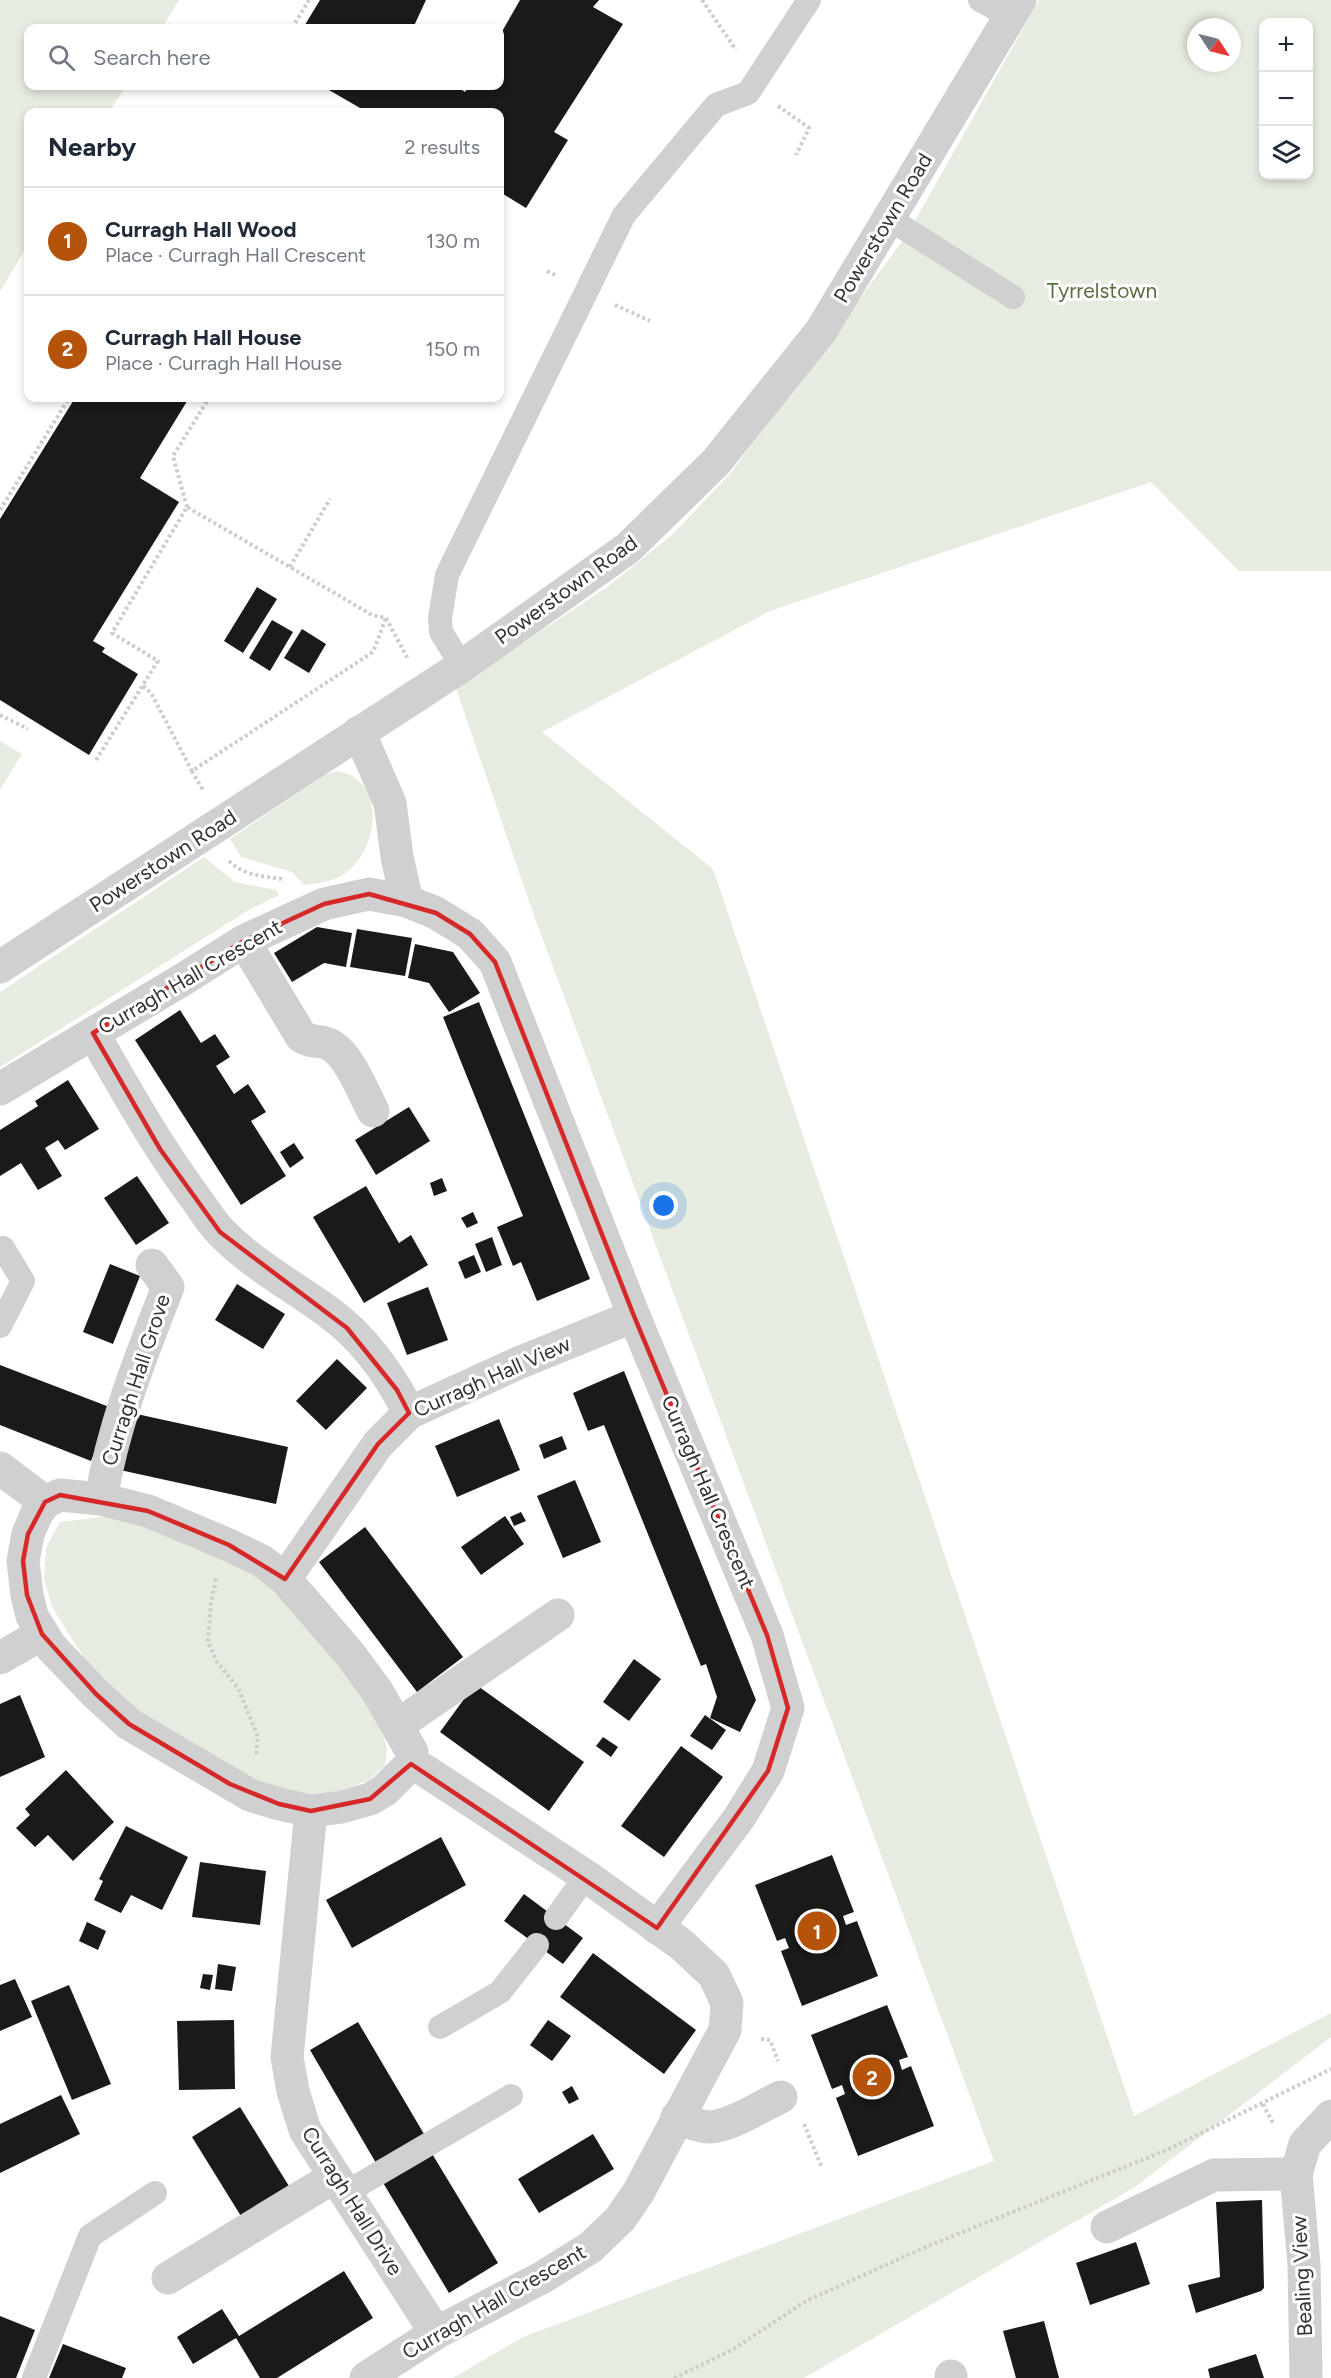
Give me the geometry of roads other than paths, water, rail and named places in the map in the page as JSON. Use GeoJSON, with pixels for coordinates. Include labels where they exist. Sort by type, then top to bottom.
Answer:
{"type":"FeatureCollection","features":[{"type":"Feature","properties":{"kind":"street","name":"Powerstown Road"},"geometry":{"type":"LineString","coordinates":[[0,967],[462,666],[628,548],[716,462],[821,331],[1016,8]]}},
{"type":"Feature","properties":{"kind":"street"},"geometry":{"type":"LineString","coordinates":[[359,732],[390,803],[397,857],[407,901]]}},
{"type":"Feature","properties":{"kind":"street","name":"Curragh Hall Crescent"},"geometry":{"type":"LineString","coordinates":[[0,1089],[244,941],[324,904],[369,894],[407,901],[436,913],[470,934],[495,962],[634,1316],[767,1635],[788,1708],[768,1771],[739,1818],[657,1928],[682,1945],[714,1975],[727,2004],[725,2030],[638,2193],[620,2219],[591,2247],[543,2277],[436,2333],[366,2378]]}},
{"type":"Feature","properties":{"kind":"street"},"geometry":{"type":"LineString","coordinates":[[244,941],[301,1036],[308,1041],[324,1042],[333,1046],[344,1057],[373,1111]]}},
{"type":"Feature","properties":{"kind":"street"},"geometry":{"type":"LineString","coordinates":[[93,1033],[160,1149],[220,1232],[273,1275],[328,1312],[347,1328],[398,1390],[409,1413]]}},
{"type":"Feature","properties":{"kind":"street","name":"Curragh Hall Grove"},"geometry":{"type":"LineString","coordinates":[[101,1499],[107,1460],[132,1379],[168,1287],[152,1265]]}},
{"type":"Feature","properties":{"kind":"street","name":"Curragh Hall View"},"geometry":{"type":"LineString","coordinates":[[285,1578],[378,1444],[409,1413],[516,1364],[634,1316]]}},
{"type":"Feature","properties":{"kind":"street"},"geometry":{"type":"LineString","coordinates":[[0,1468],[45,1502]]}},
{"type":"Feature","properties":{"kind":"street"},"geometry":{"type":"LineString","coordinates":[[60,1496],[101,1499],[148,1511],[229,1545],[261,1561],[285,1578],[350,1653],[398,1725],[412,1752],[411,1764],[385,1790],[370,1799],[342,1807],[311,1811],[250,1795],[129,1724],[73,1671],[42,1634],[32,1616],[23,1561],[28,1534],[36,1515],[45,1502],[60,1496]]}},
{"type":"Feature","properties":{"kind":"street"},"geometry":{"type":"LineString","coordinates":[[398,1725],[558,1614]]}},
{"type":"Feature","properties":{"kind":"street"},"geometry":{"type":"LineString","coordinates":[[0,1658],[42,1634]]}},
{"type":"Feature","properties":{"kind":"street"},"geometry":{"type":"LineString","coordinates":[[411,1764],[424,1770],[585,1876],[657,1928]]}},
{"type":"Feature","properties":{"kind":"street","name":"Curragh Hall Drive"},"geometry":{"type":"LineString","coordinates":[[311,1811],[287,2057],[293,2091],[305,2130],[436,2333]]}},
{"type":"Feature","properties":{"kind":"street"},"geometry":{"type":"LineString","coordinates":[[677,2117],[700,2126],[710,2127],[724,2124],[781,2097]]}},
{"type":"Feature","properties":{"kind":"street","name":"Bealing View"},"geometry":{"type":"LineString","coordinates":[[1306,2378],[1304,2265],[1296,2174],[1305,2144],[1331,2116]]}},
{"type":"Feature","properties":{"kind":"street"},"geometry":{"type":"LineString","coordinates":[[1107,2227],[1214,2175],[1296,2174]]}},
{"type":"Feature","properties":{"kind":"street"},"geometry":{"type":"LineString","coordinates":[[168,2278],[339,2185]]}},
{"type":"Feature","properties":{"kind":"lane"},"geometry":{"type":"LineString","coordinates":[[462,666],[441,632],[440,618],[447,575],[624,214],[716,105],[748,93],[809,0]]}},
{"type":"Feature","properties":{"kind":"lane"},"geometry":{"type":"LineString","coordinates":[[980,0],[1016,8]]}},
{"type":"Feature","properties":{"kind":"lane"},"geometry":{"type":"LineString","coordinates":[[888,218],[1013,297]]}},
{"type":"Feature","properties":{"kind":"lane"},"geometry":{"type":"LineString","coordinates":[[0,1326],[23,1281],[3,1248]]}},
{"type":"Feature","properties":{"kind":"lane"},"geometry":{"type":"LineString","coordinates":[[556,1918],[585,1876]]}},
{"type":"Feature","properties":{"kind":"lane"},"geometry":{"type":"LineString","coordinates":[[440,2027],[500,1992],[537,1945]]}},
{"type":"Feature","properties":{"kind":"lane"},"geometry":{"type":"LineString","coordinates":[[339,2185],[511,2096]]}},
{"type":"Feature","properties":{"kind":"lane"},"geometry":{"type":"LineString","coordinates":[[34,2378],[90,2236],[155,2193]]}},
{"type":"Feature","properties":{"kind":"place","name":"Curragh Hall Wood"},"geometry":{"type":"Point","coordinates":[817,1931]}},
{"type":"Feature","properties":{"kind":"place","name":"Curragh Hall House"},"geometry":{"type":"Point","coordinates":[872,2077]}},
{"type":"Feature","properties":{"kind":"park label","name":"Tyrrelstown"},"geometry":{"type":"Point","coordinates":[1102,291]}}]}
